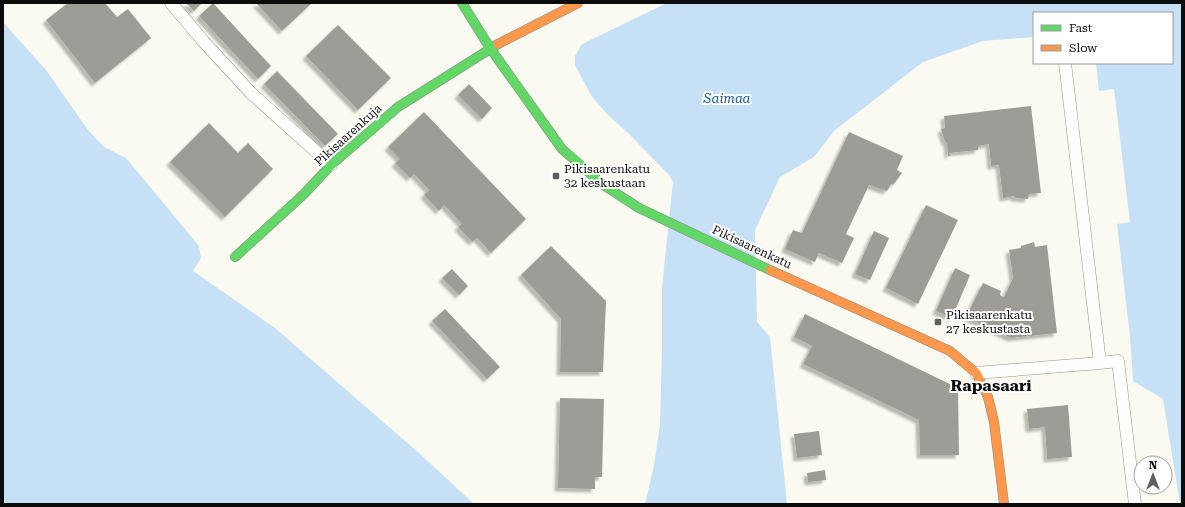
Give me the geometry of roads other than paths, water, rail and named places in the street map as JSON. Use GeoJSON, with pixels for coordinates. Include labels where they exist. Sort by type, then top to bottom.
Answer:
{"type":"FeatureCollection","features":[{"type":"Feature","properties":{"kind":"street","name":"Pikisaarenkatu"},"geometry":{"type":"LineString","coordinates":[[462,3],[490,48],[562,149],[602,184],[639,208],[768,269],[950,351],[976,373],[988,397],[994,422],[1004,504]]}},
{"type":"Feature","properties":{"kind":"street","name":"Pikisaarenkuja"},"geometry":{"type":"LineString","coordinates":[[235,257],[304,194],[331,165],[398,107],[490,48],[578,3]]}},
{"type":"Feature","properties":{"kind":"lane"},"geometry":{"type":"LineString","coordinates":[[170,3],[251,93],[331,165]]}},
{"type":"Feature","properties":{"kind":"lane"},"geometry":{"type":"LineString","coordinates":[[1065,64],[1100,363]]}},
{"type":"Feature","properties":{"kind":"lane"},"geometry":{"type":"LineString","coordinates":[[976,373],[1118,361],[1135,504]]}},
{"type":"Feature","properties":{"kind":"water","name":"Saimaa"},"geometry":{"type":"Polygon","coordinates":[[[667,3],[1182,3],[1182,504],[1180,504],[1163,399],[1133,381],[1130,337],[1117,224],[1130,222],[1114,89],[1099,91],[1096,64],[1173,64],[1173,12],[1033,12],[1033,37],[983,41],[923,62],[834,131],[814,157],[780,177],[755,230],[757,322],[770,337],[787,504],[645,504],[654,465],[660,425],[662,287],[673,182],[669,175],[608,115],[592,97],[575,65],[575,56],[582,44],[667,3]]]}},
{"type":"Feature","properties":{"kind":"water"},"geometry":{"type":"Polygon","coordinates":[[[3,22],[46,70],[88,130],[104,147],[126,158],[199,246],[201,258],[193,271],[275,328],[419,453],[474,504],[3,504],[3,22]]]}},
{"type":"Feature","properties":{"kind":"place","name":"Pikisaarenkatu 32 keskustaan"},"geometry":{"type":"Point","coordinates":[556,176]}},
{"type":"Feature","properties":{"kind":"place","name":"Pikisaarenkatu 27 keskustasta"},"geometry":{"type":"Point","coordinates":[938,322]}},
{"type":"Feature","properties":{"kind":"district","name":"Rapasaari"},"geometry":{"type":"Point","coordinates":[991,385]}}]}
